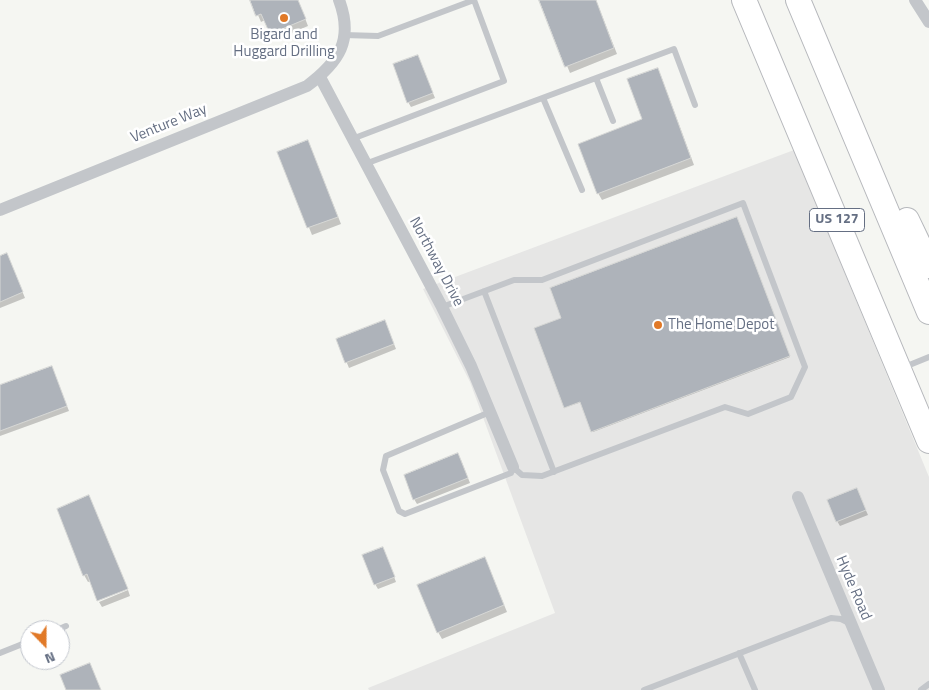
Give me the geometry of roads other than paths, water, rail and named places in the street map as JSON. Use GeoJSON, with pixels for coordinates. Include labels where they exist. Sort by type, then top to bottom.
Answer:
{"type":"FeatureCollection","features":[{"type":"Feature","properties":{"kind":"highway","name":"US 127"},"geometry":{"type":"LineString","coordinates":[[744,0],[929,441]]}},
{"type":"Feature","properties":{"kind":"highway","name":"US 127"},"geometry":{"type":"LineString","coordinates":[[798,0],[929,312]]}},
{"type":"Feature","properties":{"kind":"highway"},"geometry":{"type":"LineString","coordinates":[[836,89],[874,150],[929,266]]}},
{"type":"Feature","properties":{"kind":"street"},"geometry":{"type":"LineString","coordinates":[[339,0],[344,20],[344,35]]}},
{"type":"Feature","properties":{"kind":"street"},"geometry":{"type":"LineString","coordinates":[[920,2],[929,22]]}},
{"type":"Feature","properties":{"kind":"street","name":"Venture Way"},"geometry":{"type":"LineString","coordinates":[[0,210],[307,86],[320,77],[340,53],[344,35]]}},
{"type":"Feature","properties":{"kind":"street","name":"Northway Drive"},"geometry":{"type":"LineString","coordinates":[[320,77],[442,307],[471,366],[513,467]]}},
{"type":"Feature","properties":{"kind":"street","name":"Hyde Road"},"geometry":{"type":"LineString","coordinates":[[798,497],[879,690]]}},
{"type":"Feature","properties":{"kind":"lane"},"geometry":{"type":"LineString","coordinates":[[344,35],[378,36],[474,0],[504,82],[352,139]]}},
{"type":"Feature","properties":{"kind":"lane"},"geometry":{"type":"LineString","coordinates":[[365,164],[674,49],[695,105]]}},
{"type":"Feature","properties":{"kind":"lane"},"geometry":{"type":"LineString","coordinates":[[596,78],[613,120]]}},
{"type":"Feature","properties":{"kind":"lane"},"geometry":{"type":"LineString","coordinates":[[543,98],[582,190]]}},
{"type":"Feature","properties":{"kind":"lane"},"geometry":{"type":"LineString","coordinates":[[442,307],[514,280],[542,280],[743,203],[805,367],[791,397],[748,414],[725,407],[542,476],[522,475],[513,467],[511,473],[470,489],[405,514],[399,511],[383,470],[386,456],[490,412]]}},
{"type":"Feature","properties":{"kind":"lane"},"geometry":{"type":"LineString","coordinates":[[484,291],[554,472]]}},
{"type":"Feature","properties":{"kind":"lane"},"geometry":{"type":"LineString","coordinates":[[899,369],[929,357]]}},
{"type":"Feature","properties":{"kind":"lane"},"geometry":{"type":"LineString","coordinates":[[644,690],[831,618],[841,619],[850,624]]}},
{"type":"Feature","properties":{"kind":"lane"},"geometry":{"type":"LineString","coordinates":[[0,654],[20,645]]}},
{"type":"Feature","properties":{"kind":"lane"},"geometry":{"type":"LineString","coordinates":[[739,654],[755,690]]}},
{"type":"Feature","properties":{"kind":"lane"},"geometry":{"type":"LineString","coordinates":[[921,690],[929,684]]}},
{"type":"Feature","properties":{"kind":"place","name":"Bigard and Huggard Drilling"},"geometry":{"type":"Point","coordinates":[284,18]}},
{"type":"Feature","properties":{"kind":"place","name":"The Home Depot"},"geometry":{"type":"Point","coordinates":[658,325]}}]}
